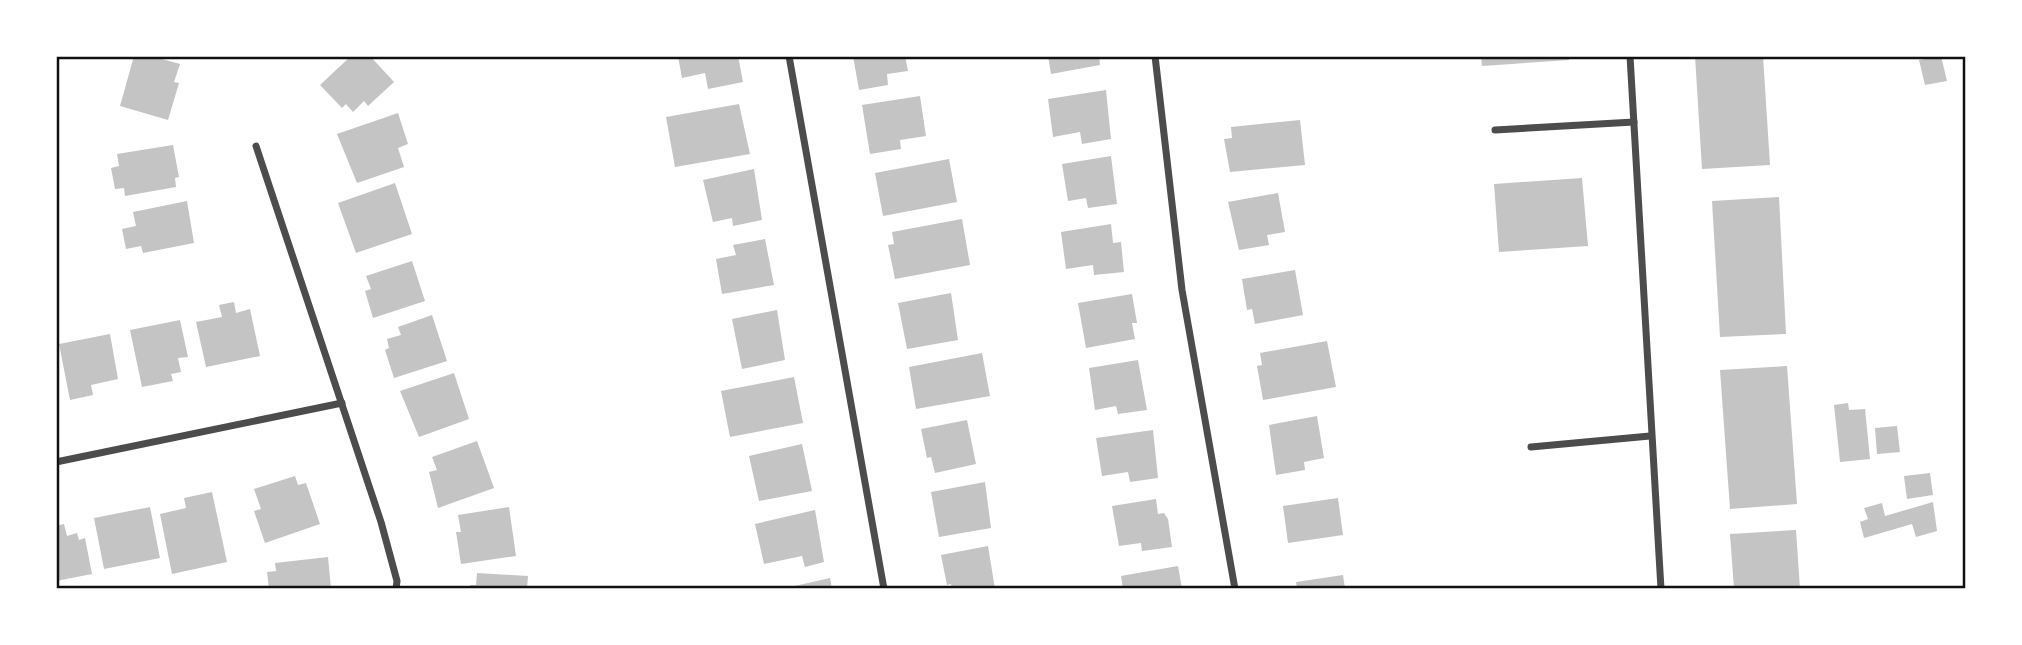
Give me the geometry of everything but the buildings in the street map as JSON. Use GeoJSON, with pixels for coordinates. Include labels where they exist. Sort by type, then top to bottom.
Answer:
{"type":"FeatureCollection","features":[{"type":"Feature","properties":{"kind":"street"},"geometry":{"type":"LineString","coordinates":[[789,56],[884,589]]}},
{"type":"Feature","properties":{"kind":"street"},"geometry":{"type":"LineString","coordinates":[[1155,56],[1182,290],[1235,589]]}},
{"type":"Feature","properties":{"kind":"street"},"geometry":{"type":"LineString","coordinates":[[1630,56],[1661,589]]}},
{"type":"Feature","properties":{"kind":"street"},"geometry":{"type":"LineString","coordinates":[[1495,130],[1634,122]]}},
{"type":"Feature","properties":{"kind":"street"},"geometry":{"type":"LineString","coordinates":[[256,146],[381,522],[397,580],[396,589]]}},
{"type":"Feature","properties":{"kind":"street"},"geometry":{"type":"LineString","coordinates":[[56,462],[342,403]]}},
{"type":"Feature","properties":{"kind":"street"},"geometry":{"type":"LineString","coordinates":[[1531,447],[1650,436]]}}]}
